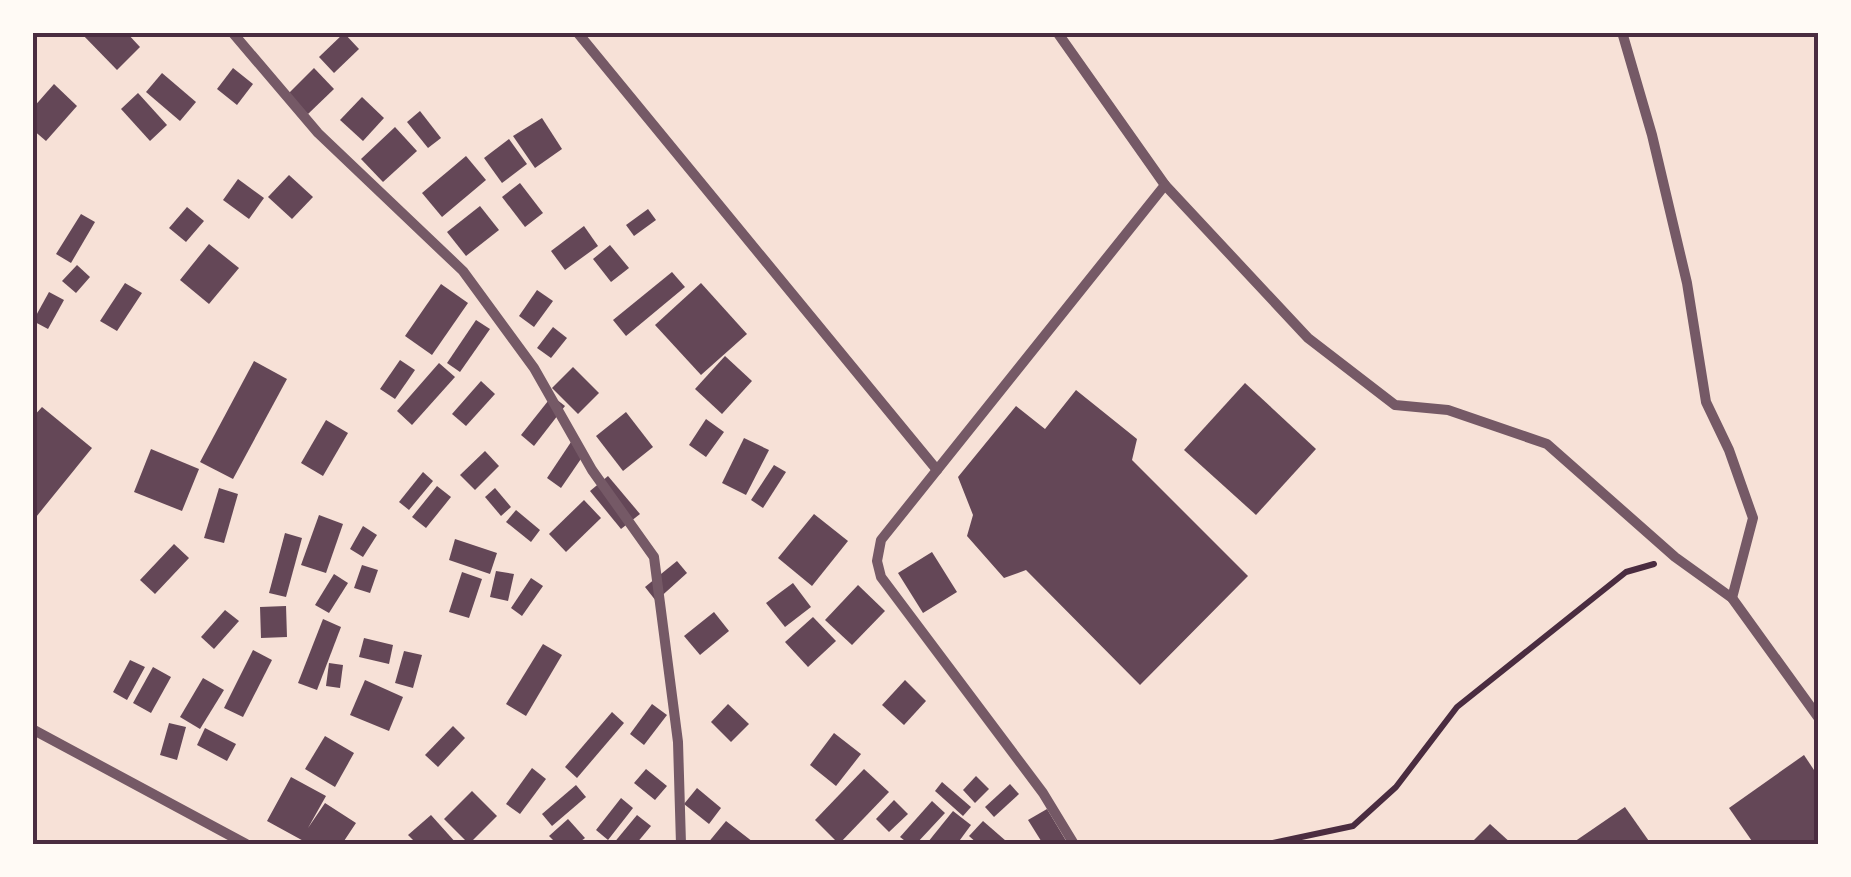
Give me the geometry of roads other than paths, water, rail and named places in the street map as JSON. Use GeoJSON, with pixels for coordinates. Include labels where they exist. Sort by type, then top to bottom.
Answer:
{"type":"FeatureCollection","features":[{"type":"Feature","properties":{"kind":"street"},"geometry":{"type":"LineString","coordinates":[[232,32],[318,132],[464,271],[534,368],[592,470],[654,557],[678,742],[682,844]]}},
{"type":"Feature","properties":{"kind":"street"},"geometry":{"type":"LineString","coordinates":[[577,32],[936,470]]}},
{"type":"Feature","properties":{"kind":"street"},"geometry":{"type":"LineString","coordinates":[[1056,32],[1165,185],[1308,338],[1394,406],[1448,410],[1546,444],[1674,557],[1732,598],[1818,717]]}},
{"type":"Feature","properties":{"kind":"street"},"geometry":{"type":"LineString","coordinates":[[1622,32],[1652,135],[1682,264],[1706,402],[1729,450],[1753,518],[1732,598]]}},
{"type":"Feature","properties":{"kind":"street"},"geometry":{"type":"LineString","coordinates":[[1074,844],[1043,792],[881,577],[877,561],[881,540],[1165,185]]}},
{"type":"Feature","properties":{"kind":"street"},"geometry":{"type":"LineString","coordinates":[[32,729],[246,844]]}}]}
